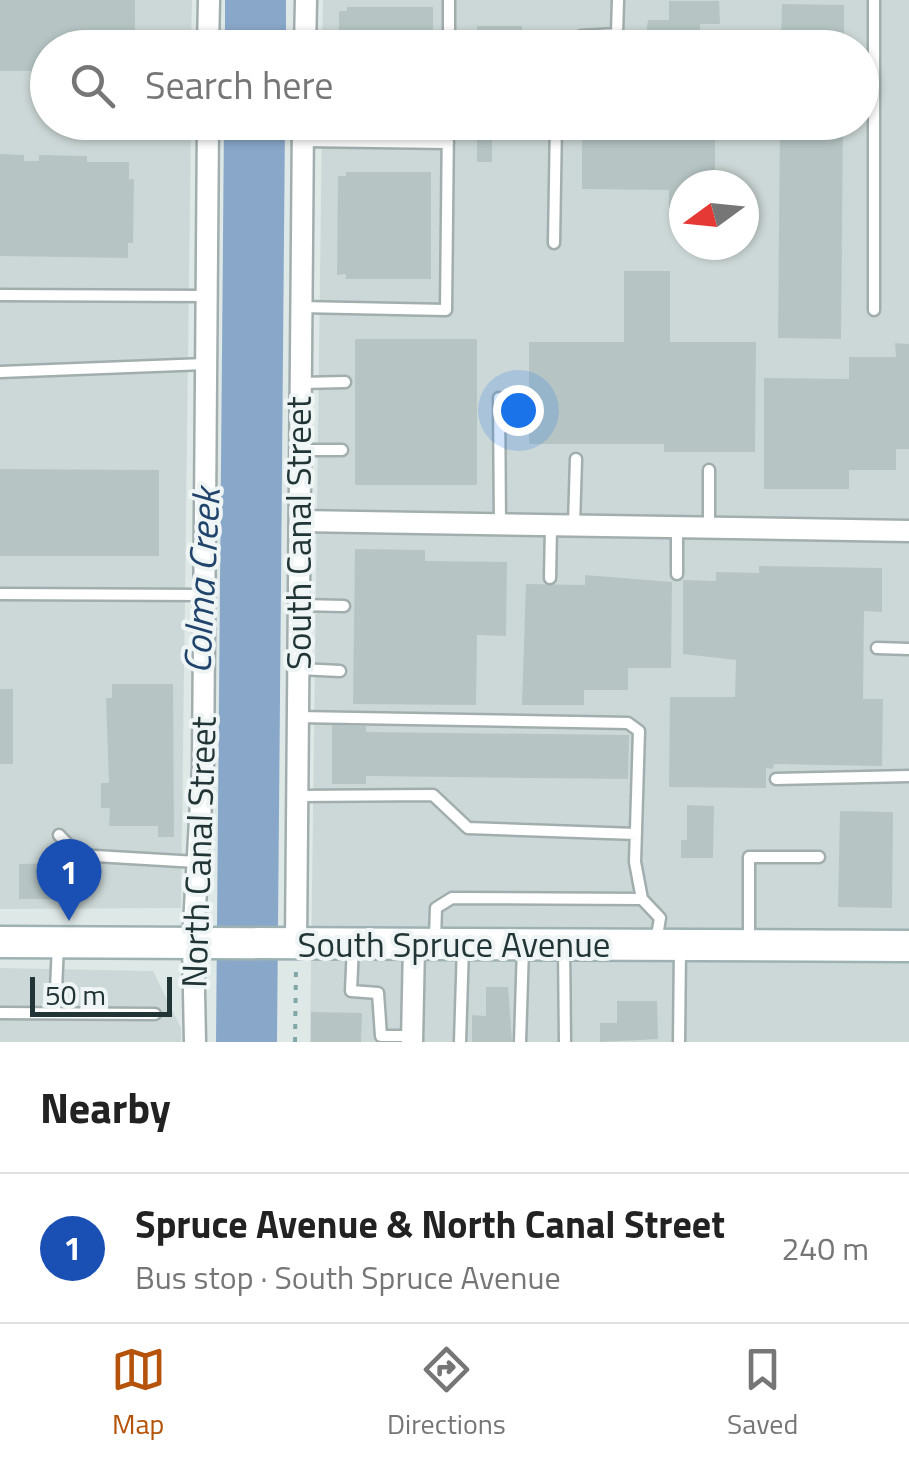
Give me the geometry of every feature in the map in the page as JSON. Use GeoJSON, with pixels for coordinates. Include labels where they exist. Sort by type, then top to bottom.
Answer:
{"type":"FeatureCollection","features":[{"type":"Feature","properties":{"kind":"main road","name":"South Spruce Avenue"},"geometry":{"type":"LineString","coordinates":[[0,942],[909,946]]}},
{"type":"Feature","properties":{"kind":"street"},"geometry":{"type":"LineString","coordinates":[[208,30],[209,0]]}},
{"type":"Feature","properties":{"kind":"street"},"geometry":{"type":"LineString","coordinates":[[305,30],[306,0]]}},
{"type":"Feature","properties":{"kind":"street","name":"North Canal Street"},"geometry":{"type":"LineString","coordinates":[[195,1042],[204,943],[198,862],[208,140]]}},
{"type":"Feature","properties":{"kind":"street","name":"South Canal Street"},"geometry":{"type":"LineString","coordinates":[[287,944],[298,796],[303,140]]}},
{"type":"Feature","properties":{"kind":"street"},"geometry":{"type":"LineString","coordinates":[[300,522],[909,531]]}},
{"type":"Feature","properties":{"kind":"street"},"geometry":{"type":"LineString","coordinates":[[412,1039],[437,945]]}},
{"type":"Feature","properties":{"kind":"lane"},"geometry":{"type":"LineString","coordinates":[[449,0],[449,30]]}},
{"type":"Feature","properties":{"kind":"lane"},"geometry":{"type":"LineString","coordinates":[[617,30],[618,0]]}},
{"type":"Feature","properties":{"kind":"lane"},"geometry":{"type":"LineString","coordinates":[[874,0],[874,30]]}},
{"type":"Feature","properties":{"kind":"lane"},"geometry":{"type":"LineString","coordinates":[[300,307],[446,310],[448,143],[408,140]]}},
{"type":"Feature","properties":{"kind":"lane"},"geometry":{"type":"LineString","coordinates":[[554,244],[556,140]]}},
{"type":"Feature","properties":{"kind":"lane"},"geometry":{"type":"LineString","coordinates":[[874,140],[874,310]]}},
{"type":"Feature","properties":{"kind":"lane"},"geometry":{"type":"LineString","coordinates":[[0,295],[207,296]]}},
{"type":"Feature","properties":{"kind":"lane"},"geometry":{"type":"LineString","coordinates":[[0,372],[206,364]]}},
{"type":"Feature","properties":{"kind":"lane"},"geometry":{"type":"LineString","coordinates":[[300,382],[345,382]]}},
{"type":"Feature","properties":{"kind":"lane"},"geometry":{"type":"LineString","coordinates":[[499,398],[500,525]]}},
{"type":"Feature","properties":{"kind":"lane"},"geometry":{"type":"LineString","coordinates":[[300,450],[342,450]]}},
{"type":"Feature","properties":{"kind":"lane"},"geometry":{"type":"LineString","coordinates":[[574,526],[576,459]]}},
{"type":"Feature","properties":{"kind":"lane"},"geometry":{"type":"LineString","coordinates":[[709,470],[709,528]]}},
{"type":"Feature","properties":{"kind":"lane"},"geometry":{"type":"LineString","coordinates":[[550,578],[551,526]]}},
{"type":"Feature","properties":{"kind":"lane"},"geometry":{"type":"LineString","coordinates":[[676,574],[677,528]]}},
{"type":"Feature","properties":{"kind":"lane"},"geometry":{"type":"LineString","coordinates":[[0,594],[204,594]]}},
{"type":"Feature","properties":{"kind":"lane"},"geometry":{"type":"LineString","coordinates":[[299,605],[344,606]]}},
{"type":"Feature","properties":{"kind":"lane"},"geometry":{"type":"LineString","coordinates":[[877,648],[909,649]]}},
{"type":"Feature","properties":{"kind":"lane"},"geometry":{"type":"LineString","coordinates":[[298,670],[340,671]]}},
{"type":"Feature","properties":{"kind":"lane"},"geometry":{"type":"LineString","coordinates":[[298,717],[628,723],[639,731],[635,862],[642,898],[660,918],[668,945],[679,1042]]}},
{"type":"Feature","properties":{"kind":"lane"},"geometry":{"type":"LineString","coordinates":[[776,779],[909,776]]}},
{"type":"Feature","properties":{"kind":"lane"},"geometry":{"type":"LineString","coordinates":[[298,796],[433,795],[468,828],[636,834]]}},
{"type":"Feature","properties":{"kind":"lane"},"geometry":{"type":"LineString","coordinates":[[58,835],[78,855],[198,862]]}},
{"type":"Feature","properties":{"kind":"lane"},"geometry":{"type":"LineString","coordinates":[[749,945],[749,857],[819,858]]}},
{"type":"Feature","properties":{"kind":"lane"},"geometry":{"type":"LineString","coordinates":[[460,1042],[437,945],[436,908],[452,898],[642,898]]}},
{"type":"Feature","properties":{"kind":"lane"},"geometry":{"type":"LineString","coordinates":[[55,1013],[58,942]]}},
{"type":"Feature","properties":{"kind":"lane"},"geometry":{"type":"LineString","coordinates":[[352,944],[351,990],[378,993],[382,1036],[412,1039]]}},
{"type":"Feature","properties":{"kind":"lane"},"geometry":{"type":"LineString","coordinates":[[520,1042],[523,945]]}},
{"type":"Feature","properties":{"kind":"lane"},"geometry":{"type":"LineString","coordinates":[[564,945],[565,1042]]}},
{"type":"Feature","properties":{"kind":"lane"},"geometry":{"type":"LineString","coordinates":[[0,1013],[155,1014]]}},
{"type":"Feature","properties":{"kind":"path"},"geometry":{"type":"LineString","coordinates":[[287,944],[295,1042]]}},
{"type":"Feature","properties":{"kind":"shaded area"},"geometry":{"type":"Polygon","coordinates":[[[0,0],[192,0],[191,30],[30,30],[30,140],[191,140],[181,908],[0,909],[0,0]]]}},
{"type":"Feature","properties":{"kind":"shaded area"},"geometry":{"type":"Polygon","coordinates":[[[323,0],[909,0],[909,1042],[310,1042],[322,140],[879,140],[879,30],[322,30],[323,0]]]}},
{"type":"Feature","properties":{"kind":"shaded area"},"geometry":{"type":"Polygon","coordinates":[[[0,968],[153,971],[181,1028],[181,1042],[0,1042],[0,968]]]}},
{"type":"Feature","properties":{"kind":"water"},"geometry":{"type":"Polygon","coordinates":[[[225,0],[286,0],[286,30],[225,30],[225,0]]]}},
{"type":"Feature","properties":{"kind":"water"},"geometry":{"type":"Polygon","coordinates":[[[224,140],[285,140],[277,1042],[216,1042],[224,140]]]}},
{"type":"Feature","properties":{"kind":"building"},"geometry":{"type":"Polygon","coordinates":[[[0,0],[135,0],[135,30],[30,30],[30,71],[0,71],[0,0]]]}},
{"type":"Feature","properties":{"kind":"building"},"geometry":{"type":"Polygon","coordinates":[[[669,1],[719,1],[720,24],[700,24],[700,30],[647,30],[648,20],[669,20],[669,1]]]}},
{"type":"Feature","properties":{"kind":"building"},"geometry":{"type":"Polygon","coordinates":[[[782,4],[844,5],[844,30],[781,30],[782,4]]]}},
{"type":"Feature","properties":{"kind":"building"},"geometry":{"type":"Polygon","coordinates":[[[347,7],[433,7],[433,30],[339,30],[339,11],[347,11],[347,7]]]}},
{"type":"Feature","properties":{"kind":"building"},"geometry":{"type":"Polygon","coordinates":[[[477,26],[522,26],[522,30],[477,30],[477,26]]]}},
{"type":"Feature","properties":{"kind":"building"},"geometry":{"type":"Polygon","coordinates":[[[477,140],[492,140],[492,162],[477,162],[477,140]]]}},
{"type":"Feature","properties":{"kind":"building"},"geometry":{"type":"Polygon","coordinates":[[[582,140],[715,140],[715,170],[669,170],[669,190],[582,189],[582,140]]]}},
{"type":"Feature","properties":{"kind":"building"},"geometry":{"type":"Polygon","coordinates":[[[780,140],[843,140],[841,339],[778,338],[780,140]]]}},
{"type":"Feature","properties":{"kind":"building"},"geometry":{"type":"Polygon","coordinates":[[[0,154],[24,155],[24,161],[39,161],[39,155],[87,156],[87,162],[129,162],[129,179],[134,179],[133,243],[128,243],[128,258],[0,256],[0,154]]]}},
{"type":"Feature","properties":{"kind":"building"},"geometry":{"type":"Polygon","coordinates":[[[346,172],[431,172],[431,279],[346,279],[346,274],[337,275],[338,176],[346,176],[346,172]]]}},
{"type":"Feature","properties":{"kind":"building"},"geometry":{"type":"Polygon","coordinates":[[[624,271],[670,271],[670,342],[756,342],[755,452],[664,452],[664,444],[529,444],[529,342],[624,342],[624,271]]]}},
{"type":"Feature","properties":{"kind":"building"},"geometry":{"type":"Polygon","coordinates":[[[355,339],[477,339],[477,485],[355,485],[355,339]]]}},
{"type":"Feature","properties":{"kind":"building"},"geometry":{"type":"Polygon","coordinates":[[[895,343],[909,344],[909,449],[896,449],[896,470],[849,470],[849,489],[764,489],[764,378],[849,379],[849,357],[896,357],[895,343]]]}},
{"type":"Feature","properties":{"kind":"building"},"geometry":{"type":"Polygon","coordinates":[[[0,469],[159,470],[159,556],[0,556],[0,469]]]}},
{"type":"Feature","properties":{"kind":"building"},"geometry":{"type":"Polygon","coordinates":[[[355,549],[425,550],[425,561],[507,562],[506,636],[477,635],[476,705],[353,704],[355,549]]]}},
{"type":"Feature","properties":{"kind":"building"},"geometry":{"type":"Polygon","coordinates":[[[759,566],[882,568],[882,612],[864,611],[863,699],[883,699],[882,766],[774,764],[773,769],[766,768],[766,788],[669,787],[670,697],[735,697],[736,660],[683,654],[683,580],[716,581],[716,572],[759,573],[759,566]]]}},
{"type":"Feature","properties":{"kind":"building"},"geometry":{"type":"Polygon","coordinates":[[[585,575],[672,582],[671,668],[628,668],[628,690],[584,690],[584,705],[522,705],[526,584],[585,585],[585,575]]]}},
{"type":"Feature","properties":{"kind":"building"},"geometry":{"type":"Polygon","coordinates":[[[112,684],[173,684],[174,837],[158,837],[158,826],[109,826],[110,808],[101,808],[101,783],[109,783],[106,698],[112,698],[112,684]]]}},
{"type":"Feature","properties":{"kind":"building"},"geometry":{"type":"Polygon","coordinates":[[[0,689],[13,689],[13,764],[0,764],[0,689]]]}},
{"type":"Feature","properties":{"kind":"building"},"geometry":{"type":"Polygon","coordinates":[[[332,725],[366,726],[366,732],[629,735],[628,779],[366,776],[366,784],[332,784],[332,725]]]}},
{"type":"Feature","properties":{"kind":"building"},"geometry":{"type":"Polygon","coordinates":[[[687,805],[714,806],[713,858],[681,858],[681,840],[687,840],[687,805]]]}},
{"type":"Feature","properties":{"kind":"building"},"geometry":{"type":"Polygon","coordinates":[[[840,811],[893,812],[892,908],[838,907],[840,811]]]}},
{"type":"Feature","properties":{"kind":"building"},"geometry":{"type":"Polygon","coordinates":[[[69,863],[69,899],[19,899],[19,864],[69,863]]]}},
{"type":"Feature","properties":{"kind":"building"},"geometry":{"type":"Polygon","coordinates":[[[486,987],[508,987],[512,1042],[472,1042],[472,1015],[486,1016],[486,987]]]}},
{"type":"Feature","properties":{"kind":"building"},"geometry":{"type":"Polygon","coordinates":[[[617,1001],[657,1001],[658,1039],[600,1042],[600,1023],[617,1023],[617,1001]]]}},
{"type":"Feature","properties":{"kind":"building"},"geometry":{"type":"Polygon","coordinates":[[[311,1012],[362,1013],[361,1042],[311,1042],[311,1012]]]}},
{"type":"Feature","properties":{"kind":"place","name":"Spruce Avenue & North Canal Street"},"geometry":{"type":"Point","coordinates":[69,921]}},
{"type":"Feature","properties":{"kind":"water label","name":"Colma Creek"},"geometry":{"type":"Point","coordinates":[202,581]}}]}
